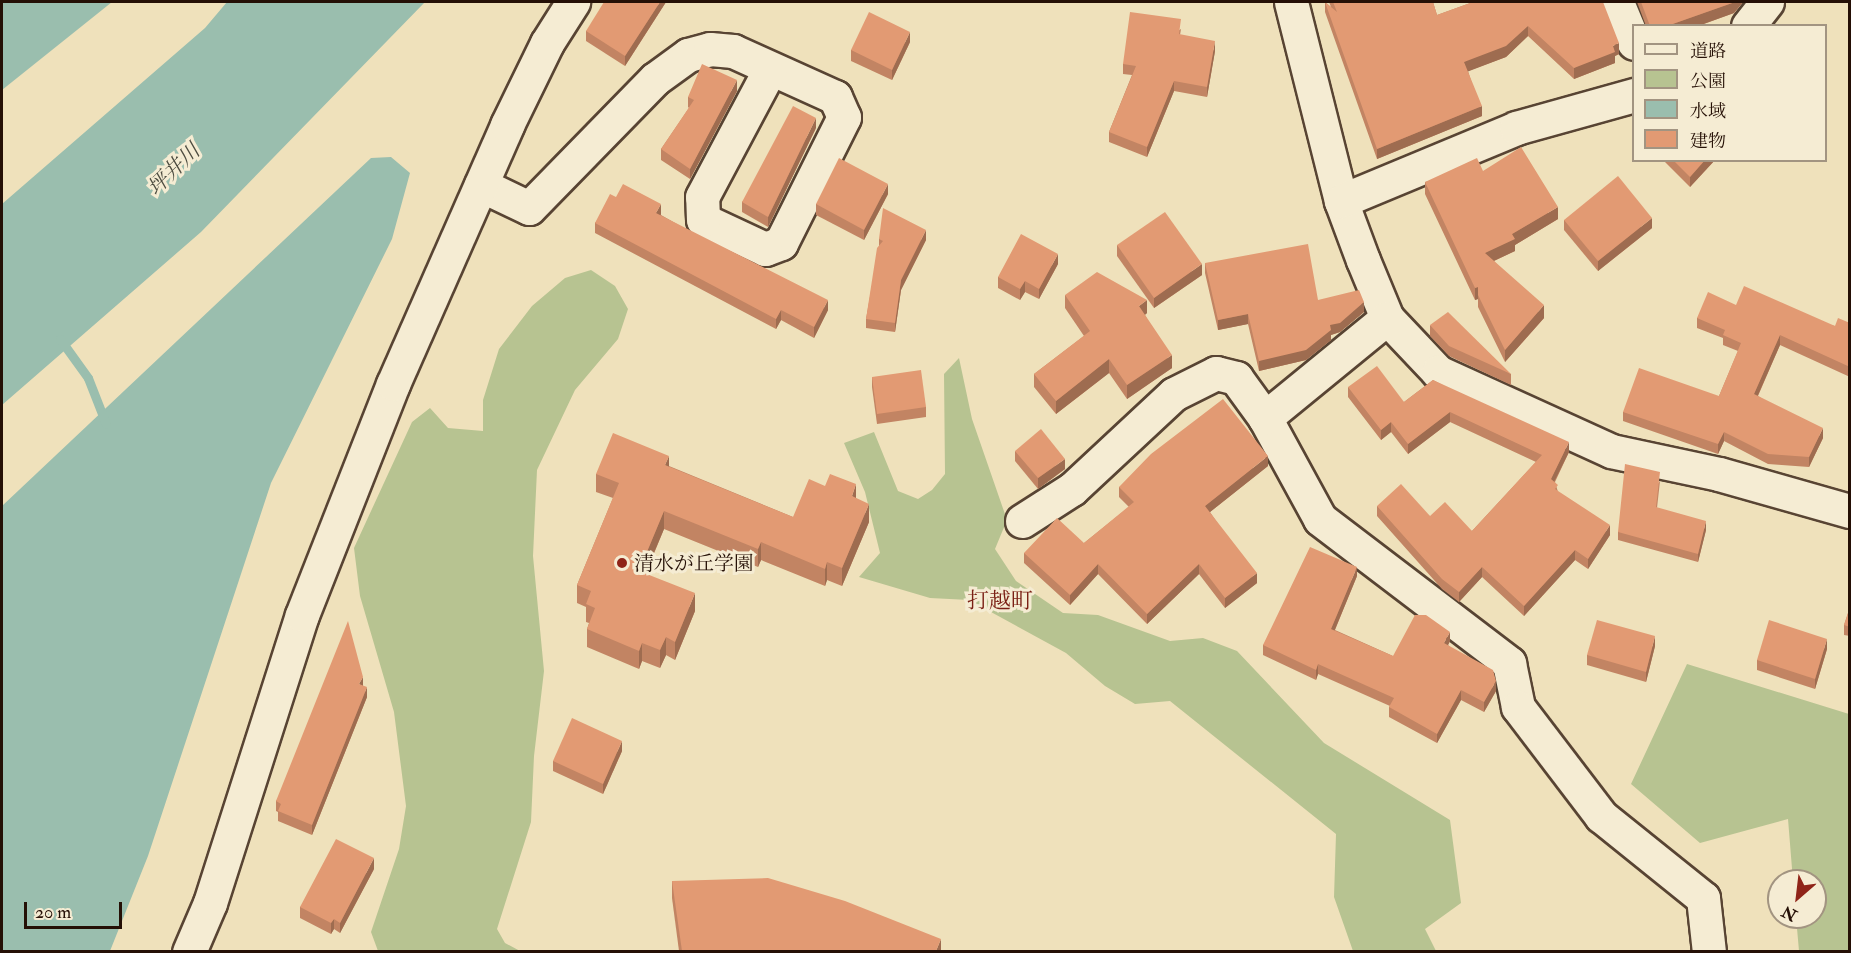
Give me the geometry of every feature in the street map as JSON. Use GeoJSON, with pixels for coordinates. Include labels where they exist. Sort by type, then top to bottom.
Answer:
{"type":"FeatureCollection","features":[{"type":"Feature","properties":{"kind":"street"},"geometry":{"type":"LineString","coordinates":[[189,951],[210,903],[302,615],[393,384],[547,43],[573,2]]}},
{"type":"Feature","properties":{"kind":"street"},"geometry":{"type":"LineString","coordinates":[[1291,2],[1341,201],[1388,318],[1438,372],[1611,451],[1719,474],[1850,511]]}},
{"type":"Feature","properties":{"kind":"street"},"geometry":{"type":"LineString","coordinates":[[1617,2],[1632,38]]}},
{"type":"Feature","properties":{"kind":"street"},"geometry":{"type":"LineString","coordinates":[[1750,24],[1767,2]]}},
{"type":"Feature","properties":{"kind":"street"},"geometry":{"type":"LineString","coordinates":[[481,185],[529,208],[655,79],[688,55],[710,48],[733,51],[835,97],[843,117],[781,243],[765,249],[703,220],[702,198],[770,69]]}},
{"type":"Feature","properties":{"kind":"street"},"geometry":{"type":"LineString","coordinates":[[1341,201],[1516,128],[1632,96]]}},
{"type":"Feature","properties":{"kind":"street"},"geometry":{"type":"LineString","coordinates":[[1265,418],[1388,318]]}},
{"type":"Feature","properties":{"kind":"street"},"geometry":{"type":"LineString","coordinates":[[1022,521],[1072,489],[1174,394],[1216,372],[1236,378],[1265,418],[1320,519],[1509,663],[1518,707],[1601,816],[1703,898],[1708,951]]}},
{"type":"Feature","properties":{"kind":"green space"},"geometry":{"type":"Polygon","coordinates":[[[591,270],[615,286],[628,309],[618,339],[575,390],[537,470],[533,556],[544,671],[534,756],[531,822],[497,929],[505,943],[520,951],[378,951],[371,932],[399,849],[406,806],[394,712],[360,596],[354,548],[412,422],[430,408],[448,428],[483,431],[483,400],[499,349],[532,306],[565,278],[591,270]]]}},
{"type":"Feature","properties":{"kind":"green space"},"geometry":{"type":"Polygon","coordinates":[[[959,358],[972,419],[1007,520],[995,549],[1016,581],[1063,613],[1098,615],[1170,641],[1203,638],[1237,651],[1324,743],[1450,820],[1461,903],[1425,929],[1436,951],[1353,951],[1334,897],[1336,834],[1170,701],[1135,704],[1105,686],[1066,653],[969,600],[930,598],[859,577],[880,553],[865,492],[844,443],[874,432],[898,491],[918,499],[932,490],[945,474],[944,374],[959,358]]]}},
{"type":"Feature","properties":{"kind":"green space"},"geometry":{"type":"Polygon","coordinates":[[[1687,664],[1849,714],[1849,951],[1799,951],[1797,929],[1827,929],[1827,869],[1792,869],[1788,819],[1700,843],[1631,784],[1687,664]]]}},
{"type":"Feature","properties":{"kind":"water"},"geometry":{"type":"Polygon","coordinates":[[[2,2],[112,2],[2,90],[2,2]]]}},
{"type":"Feature","properties":{"kind":"water","name":"坪井川"},"geometry":{"type":"Polygon","coordinates":[[[227,2],[425,2],[201,232],[2,405],[2,204],[205,28],[227,2]]]}},
{"type":"Feature","properties":{"kind":"water"},"geometry":{"type":"Polygon","coordinates":[[[391,157],[410,173],[392,239],[271,483],[148,856],[110,951],[2,951],[2,506],[371,158],[391,157]]]}},
{"type":"Feature","properties":{"kind":"building"},"geometry":{"type":"Polygon","coordinates":[[[604,2],[660,2],[625,56],[586,31],[604,2]]]}},
{"type":"Feature","properties":{"kind":"building"},"geometry":{"type":"Polygon","coordinates":[[[1325,2],[1337,12],[1333,2],[1433,2],[1437,15],[1473,2],[1603,2],[1619,43],[1613,46],[1615,52],[1574,68],[1528,26],[1506,46],[1464,62],[1482,106],[1377,149],[1325,2]]]}},
{"type":"Feature","properties":{"kind":"building"},"geometry":{"type":"Polygon","coordinates":[[[1641,2],[1735,2],[1673,24],[1649,24],[1641,2]]]}},
{"type":"Feature","properties":{"kind":"building"},"geometry":{"type":"Polygon","coordinates":[[[869,12],[910,32],[892,70],[851,50],[869,12]]]}},
{"type":"Feature","properties":{"kind":"building"},"geometry":{"type":"Polygon","coordinates":[[[1130,12],[1181,19],[1179,34],[1215,41],[1207,87],[1174,81],[1147,147],[1109,132],[1136,66],[1123,64],[1130,12]]]}},
{"type":"Feature","properties":{"kind":"building"},"geometry":{"type":"Polygon","coordinates":[[[702,64],[737,80],[690,169],[661,149],[694,100],[688,97],[702,64]]]}},
{"type":"Feature","properties":{"kind":"building"},"geometry":{"type":"Polygon","coordinates":[[[793,106],[816,118],[768,217],[742,202],[793,106]]]}},
{"type":"Feature","properties":{"kind":"building"},"geometry":{"type":"Polygon","coordinates":[[[1521,147],[1558,207],[1512,234],[1515,239],[1485,253],[1544,305],[1505,350],[1478,295],[1478,287],[1475,288],[1425,182],[1477,158],[1483,171],[1521,147]]]}},
{"type":"Feature","properties":{"kind":"building"},"geometry":{"type":"Polygon","coordinates":[[[839,158],[888,184],[864,230],[816,204],[839,158]]]}},
{"type":"Feature","properties":{"kind":"building"},"geometry":{"type":"Polygon","coordinates":[[[1675,162],[1703,162],[1690,177],[1675,162]]]}},
{"type":"Feature","properties":{"kind":"building"},"geometry":{"type":"Polygon","coordinates":[[[1618,176],[1652,218],[1598,261],[1564,220],[1618,176]]]}},
{"type":"Feature","properties":{"kind":"building"},"geometry":{"type":"Polygon","coordinates":[[[623,184],[661,204],[656,213],[828,300],[814,327],[781,310],[776,319],[595,223],[610,194],[616,197],[623,184]]]}},
{"type":"Feature","properties":{"kind":"building"},"geometry":{"type":"Polygon","coordinates":[[[883,208],[926,230],[901,280],[895,323],[866,319],[877,248],[883,241],[879,239],[883,208]]]}},
{"type":"Feature","properties":{"kind":"building"},"geometry":{"type":"Polygon","coordinates":[[[1165,212],[1202,264],[1154,298],[1117,245],[1165,212]]]}},
{"type":"Feature","properties":{"kind":"building"},"geometry":{"type":"Polygon","coordinates":[[[1021,234],[1058,254],[1039,289],[1025,281],[1020,289],[998,277],[1021,234]]]}},
{"type":"Feature","properties":{"kind":"building"},"geometry":{"type":"Polygon","coordinates":[[[1308,244],[1318,300],[1359,290],[1364,302],[1340,323],[1330,325],[1331,330],[1306,350],[1259,361],[1248,314],[1218,320],[1205,263],[1308,244]]]}},
{"type":"Feature","properties":{"kind":"building"},"geometry":{"type":"Polygon","coordinates":[[[1097,272],[1147,300],[1139,306],[1172,355],[1127,385],[1109,359],[1056,401],[1034,374],[1090,331],[1065,295],[1097,272]]]}},
{"type":"Feature","properties":{"kind":"building"},"geometry":{"type":"Polygon","coordinates":[[[1744,286],[1835,326],[1838,318],[1850,323],[1850,367],[1780,335],[1754,394],[1823,428],[1809,457],[1768,454],[1724,432],[1718,444],[1623,412],[1639,368],[1719,396],[1741,343],[1723,335],[1725,330],[1697,318],[1708,292],[1736,305],[1744,286]]]}},
{"type":"Feature","properties":{"kind":"building"},"geometry":{"type":"Polygon","coordinates":[[[1448,312],[1511,374],[1449,346],[1430,325],[1448,312]]]}},
{"type":"Feature","properties":{"kind":"building"},"geometry":{"type":"Polygon","coordinates":[[[1377,366],[1404,402],[1433,380],[1569,442],[1551,479],[1558,485],[1555,489],[1610,525],[1588,559],[1575,550],[1524,606],[1482,567],[1459,592],[1442,579],[1377,506],[1401,484],[1430,516],[1445,502],[1472,531],[1542,455],[1450,412],[1408,444],[1391,422],[1381,430],[1348,387],[1377,366]]]}},
{"type":"Feature","properties":{"kind":"building"},"geometry":{"type":"Polygon","coordinates":[[[921,370],[926,407],[877,414],[872,377],[921,370]]]}},
{"type":"Feature","properties":{"kind":"building"},"geometry":{"type":"Polygon","coordinates":[[[1223,399],[1268,456],[1205,506],[1257,573],[1225,598],[1199,564],[1147,614],[1098,564],[1070,595],[1024,553],[1057,518],[1084,543],[1134,502],[1119,487],[1151,454],[1223,399]]]}},
{"type":"Feature","properties":{"kind":"building"},"geometry":{"type":"Polygon","coordinates":[[[1041,429],[1065,459],[1038,478],[1015,451],[1041,429]]]}},
{"type":"Feature","properties":{"kind":"building"},"geometry":{"type":"Polygon","coordinates":[[[613,433],[669,456],[665,465],[793,517],[809,479],[825,486],[830,474],[856,484],[852,496],[869,504],[842,568],[827,562],[825,569],[761,542],[758,549],[664,511],[639,571],[695,593],[675,642],[666,637],[660,650],[642,643],[639,651],[587,629],[595,608],[586,604],[591,591],[577,585],[619,483],[596,474],[613,433]]]}},
{"type":"Feature","properties":{"kind":"building"},"geometry":{"type":"Polygon","coordinates":[[[1625,464],[1660,472],[1656,507],[1706,521],[1698,554],[1618,532],[1625,464]]]}},
{"type":"Feature","properties":{"kind":"building"},"geometry":{"type":"Polygon","coordinates":[[[1310,547],[1357,567],[1331,629],[1393,656],[1415,615],[1426,615],[1450,632],[1444,643],[1493,670],[1496,681],[1484,702],[1461,690],[1437,734],[1389,707],[1394,698],[1318,664],[1316,670],[1263,645],[1310,547]]]}},
{"type":"Feature","properties":{"kind":"building"},"geometry":{"type":"Polygon","coordinates":[[[1850,607],[1850,627],[1844,625],[1850,607]]]}},
{"type":"Feature","properties":{"kind":"building"},"geometry":{"type":"Polygon","coordinates":[[[1597,620],[1655,636],[1646,672],[1587,655],[1597,620]]]}},
{"type":"Feature","properties":{"kind":"building"},"geometry":{"type":"Polygon","coordinates":[[[1769,620],[1827,639],[1815,679],[1757,660],[1769,620]]]}},
{"type":"Feature","properties":{"kind":"building"},"geometry":{"type":"Polygon","coordinates":[[[348,621],[363,677],[359,684],[367,687],[312,825],[278,811],[281,804],[276,801],[348,621]]]}},
{"type":"Feature","properties":{"kind":"building"},"geometry":{"type":"Polygon","coordinates":[[[572,718],[622,741],[603,784],[553,761],[572,718]]]}},
{"type":"Feature","properties":{"kind":"building"},"geometry":{"type":"Polygon","coordinates":[[[336,839],[374,858],[340,923],[334,919],[331,923],[300,907],[336,839]]]}},
{"type":"Feature","properties":{"kind":"building"},"geometry":{"type":"Polygon","coordinates":[[[768,878],[845,901],[941,939],[936,951],[682,951],[672,881],[768,878]]]}},
{"type":"Feature","properties":{"kind":"waterway"},"geometry":{"type":"LineString","coordinates":[[60,339],[88,378],[106,424]]}},
{"type":"Feature","properties":{"kind":"place","name":"清水が丘学園"},"geometry":{"type":"Point","coordinates":[622,563]}},
{"type":"Feature","properties":{"kind":"district","name":"打越町"},"geometry":{"type":"Point","coordinates":[1000,602]}}]}
